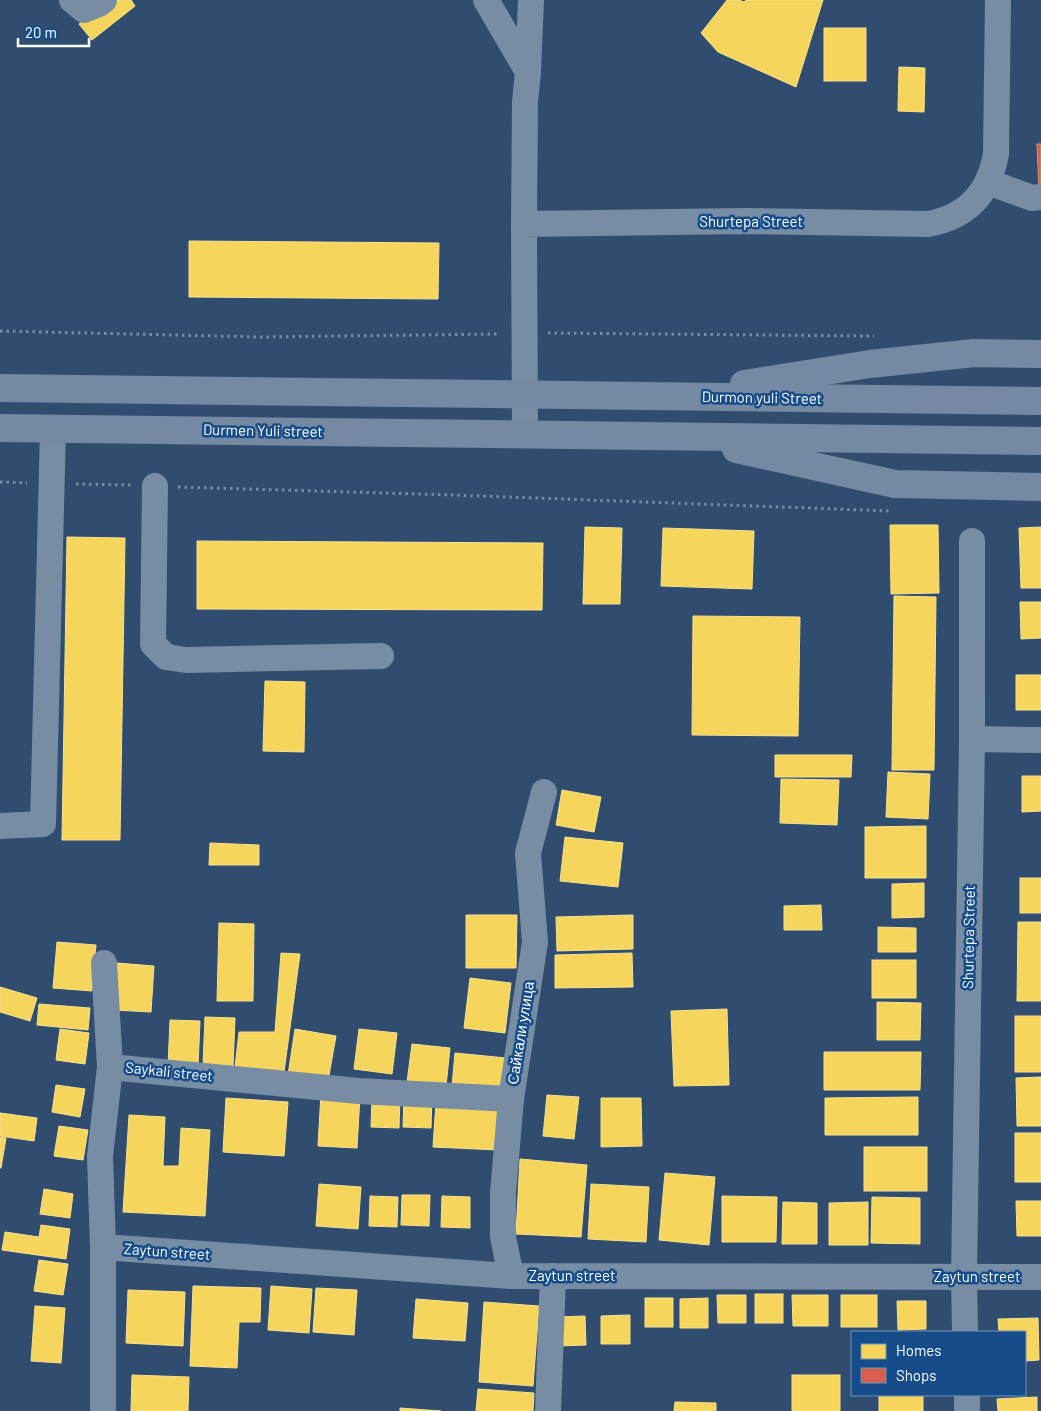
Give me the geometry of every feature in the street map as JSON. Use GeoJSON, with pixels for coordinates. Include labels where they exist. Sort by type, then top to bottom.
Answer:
{"type":"FeatureCollection","features":[{"type":"Feature","properties":{"kind":"main road"},"geometry":{"type":"LineString","coordinates":[[671,396],[870,364],[974,353],[1041,354]]}},
{"type":"Feature","properties":{"kind":"main road"},"geometry":{"type":"LineString","coordinates":[[0,388],[524,395]]}},
{"type":"Feature","properties":{"kind":"main road","name":"Durmon yuli Street"},"geometry":{"type":"LineString","coordinates":[[524,395],[1041,401]]}},
{"type":"Feature","properties":{"kind":"main road","name":"Durmen Yuli street"},"geometry":{"type":"LineString","coordinates":[[0,428],[525,434]]}},
{"type":"Feature","properties":{"kind":"main road"},"geometry":{"type":"LineString","coordinates":[[525,434],[1041,441]]}},
{"type":"Feature","properties":{"kind":"main road"},"geometry":{"type":"LineString","coordinates":[[671,436],[895,484],[1041,487]]}},
{"type":"Feature","properties":{"kind":"street"},"geometry":{"type":"LineString","coordinates":[[72,0],[84,10],[104,0]]}},
{"type":"Feature","properties":{"kind":"street"},"geometry":{"type":"LineString","coordinates":[[486,0],[528,72]]}},
{"type":"Feature","properties":{"kind":"street"},"geometry":{"type":"LineString","coordinates":[[525,434],[525,102],[531,0]]}},
{"type":"Feature","properties":{"kind":"street","name":"Shurtepa Street"},"geometry":{"type":"LineString","coordinates":[[524,224],[745,221],[928,224],[952,217],[962,211],[981,194],[994,168],[996,154],[998,0]]}},
{"type":"Feature","properties":{"kind":"street"},"geometry":{"type":"LineString","coordinates":[[988,182],[1032,198],[1041,197]]}},
{"type":"Feature","properties":{"kind":"street"},"geometry":{"type":"LineString","coordinates":[[0,826],[43,824],[53,428]]}},
{"type":"Feature","properties":{"kind":"street"},"geometry":{"type":"LineString","coordinates":[[155,486],[153,644],[166,658],[186,660],[381,656]]}},
{"type":"Feature","properties":{"kind":"street","name":"Shurtepa Street"},"geometry":{"type":"LineString","coordinates":[[966,1331],[964,1278],[972,739],[972,541]]}},
{"type":"Feature","properties":{"kind":"street"},"geometry":{"type":"LineString","coordinates":[[972,739],[1041,740]]}},
{"type":"Feature","properties":{"kind":"street","name":"Сайкали улица"},"geometry":{"type":"LineString","coordinates":[[511,1276],[503,1237],[503,1193],[511,1100],[535,942],[528,853],[544,792]]}},
{"type":"Feature","properties":{"kind":"street"},"geometry":{"type":"LineString","coordinates":[[104,963],[110,1067]]}},
{"type":"Feature","properties":{"kind":"street","name":"Saykali street"},"geometry":{"type":"LineString","coordinates":[[103,1411],[103,1248],[100,1156],[110,1067],[359,1091],[511,1100]]}},
{"type":"Feature","properties":{"kind":"street","name":"Zaytun street"},"geometry":{"type":"LineString","coordinates":[[103,1248],[511,1276],[1041,1277]]}},
{"type":"Feature","properties":{"kind":"street"},"geometry":{"type":"LineString","coordinates":[[548,1411],[553,1276]]}},
{"type":"Feature","properties":{"kind":"street"},"geometry":{"type":"LineString","coordinates":[[967,1396],[967,1411]]}},
{"type":"Feature","properties":{"kind":"path"},"geometry":{"type":"LineString","coordinates":[[0,482],[444,494],[894,511]]}},
{"type":"Feature","properties":{"kind":"building: Homes"},"geometry":{"type":"Polygon","coordinates":[[[109,0],[131,0],[135,6],[92,40],[79,24],[109,0]]]}},
{"type":"Feature","properties":{"kind":"building: Homes"},"geometry":{"type":"Polygon","coordinates":[[[727,0],[744,2],[746,0],[823,0],[796,87],[718,52],[701,33],[727,0]]]}},
{"type":"Feature","properties":{"kind":"building: Homes"},"geometry":{"type":"Polygon","coordinates":[[[824,28],[866,28],[866,81],[824,81],[824,28]]]}},
{"type":"Feature","properties":{"kind":"building: Homes"},"geometry":{"type":"Polygon","coordinates":[[[899,67],[925,68],[924,112],[898,111],[899,67]]]}},
{"type":"Feature","properties":{"kind":"building: Homes"},"geometry":{"type":"Polygon","coordinates":[[[189,241],[439,243],[438,299],[189,297],[189,241]]]}},
{"type":"Feature","properties":{"kind":"building: Homes"},"geometry":{"type":"Polygon","coordinates":[[[890,525],[938,525],[939,593],[891,594],[890,525]]]}},
{"type":"Feature","properties":{"kind":"building: Homes"},"geometry":{"type":"Polygon","coordinates":[[[585,527],[622,528],[620,604],[583,604],[585,527]]]}},
{"type":"Feature","properties":{"kind":"building: Homes"},"geometry":{"type":"Polygon","coordinates":[[[1041,527],[1041,588],[1021,588],[1019,528],[1041,527]]]}},
{"type":"Feature","properties":{"kind":"building: Homes"},"geometry":{"type":"Polygon","coordinates":[[[663,528],[754,531],[752,589],[661,586],[663,528]]]}},
{"type":"Feature","properties":{"kind":"building: Homes"},"geometry":{"type":"Polygon","coordinates":[[[67,537],[125,538],[120,840],[62,840],[67,537]]]}},
{"type":"Feature","properties":{"kind":"building: Homes"},"geometry":{"type":"Polygon","coordinates":[[[197,541],[543,543],[542,610],[197,609],[197,541]]]}},
{"type":"Feature","properties":{"kind":"building: Homes"},"geometry":{"type":"Polygon","coordinates":[[[894,596],[936,597],[934,770],[892,770],[894,596]]]}},
{"type":"Feature","properties":{"kind":"building: Homes"},"geometry":{"type":"Polygon","coordinates":[[[1020,602],[1041,602],[1041,638],[1021,639],[1020,602]]]}},
{"type":"Feature","properties":{"kind":"building: Homes"},"geometry":{"type":"Polygon","coordinates":[[[693,616],[800,617],[798,736],[692,735],[693,616]]]}},
{"type":"Feature","properties":{"kind":"building: Homes"},"geometry":{"type":"Polygon","coordinates":[[[1016,675],[1041,675],[1041,710],[1016,710],[1016,675]]]}},
{"type":"Feature","properties":{"kind":"building: Homes"},"geometry":{"type":"Polygon","coordinates":[[[265,681],[305,682],[304,752],[263,751],[265,681]]]}},
{"type":"Feature","properties":{"kind":"building: Homes"},"geometry":{"type":"Polygon","coordinates":[[[775,755],[852,755],[851,777],[775,777],[775,755]]]}},
{"type":"Feature","properties":{"kind":"building: Homes"},"geometry":{"type":"Polygon","coordinates":[[[888,772],[930,774],[928,819],[886,817],[888,772]]]}},
{"type":"Feature","properties":{"kind":"building: Homes"},"geometry":{"type":"Polygon","coordinates":[[[1022,776],[1041,776],[1041,811],[1022,812],[1022,776]]]}},
{"type":"Feature","properties":{"kind":"building: Homes"},"geometry":{"type":"Polygon","coordinates":[[[781,779],[839,780],[837,825],[780,823],[781,779]]]}},
{"type":"Feature","properties":{"kind":"building: Homes"},"geometry":{"type":"Polygon","coordinates":[[[562,790],[601,797],[594,832],[556,825],[562,790]]]}},
{"type":"Feature","properties":{"kind":"building: Homes"},"geometry":{"type":"Polygon","coordinates":[[[926,826],[926,878],[865,878],[865,827],[926,826]]]}},
{"type":"Feature","properties":{"kind":"building: Homes"},"geometry":{"type":"Polygon","coordinates":[[[565,837],[623,843],[618,887],[560,881],[565,837]]]}},
{"type":"Feature","properties":{"kind":"building: Homes"},"geometry":{"type":"Polygon","coordinates":[[[210,843],[259,845],[259,865],[209,865],[210,843]]]}},
{"type":"Feature","properties":{"kind":"building: Homes"},"geometry":{"type":"Polygon","coordinates":[[[1020,878],[1041,878],[1041,913],[1020,913],[1020,878]]]}},
{"type":"Feature","properties":{"kind":"building: Homes"},"geometry":{"type":"Polygon","coordinates":[[[924,883],[924,917],[892,918],[892,884],[924,883]]]}},
{"type":"Feature","properties":{"kind":"building: Homes"},"geometry":{"type":"Polygon","coordinates":[[[821,905],[822,930],[784,930],[784,906],[821,905]]]}},
{"type":"Feature","properties":{"kind":"building: Homes"},"geometry":{"type":"Polygon","coordinates":[[[466,915],[517,915],[516,968],[466,968],[466,915]]]}},
{"type":"Feature","properties":{"kind":"building: Homes"},"geometry":{"type":"Polygon","coordinates":[[[633,915],[633,949],[557,951],[556,917],[633,915]]]}},
{"type":"Feature","properties":{"kind":"building: Homes"},"geometry":{"type":"Polygon","coordinates":[[[1018,922],[1041,922],[1041,1001],[1017,1001],[1018,922]]]}},
{"type":"Feature","properties":{"kind":"building: Homes"},"geometry":{"type":"Polygon","coordinates":[[[219,923],[254,924],[253,1001],[217,1001],[219,923]]]}},
{"type":"Feature","properties":{"kind":"building: Homes"},"geometry":{"type":"Polygon","coordinates":[[[878,927],[916,928],[916,952],[878,952],[878,927]]]}},
{"type":"Feature","properties":{"kind":"building: Homes"},"geometry":{"type":"Polygon","coordinates":[[[57,942],[96,945],[92,991],[53,988],[57,942]]]}},
{"type":"Feature","properties":{"kind":"building: Homes"},"geometry":{"type":"Polygon","coordinates":[[[281,953],[300,954],[284,1072],[235,1067],[239,1032],[275,1032],[281,953]]]}},
{"type":"Feature","properties":{"kind":"building: Homes"},"geometry":{"type":"Polygon","coordinates":[[[632,953],[633,987],[555,988],[555,955],[632,953]]]}},
{"type":"Feature","properties":{"kind":"building: Homes"},"geometry":{"type":"Polygon","coordinates":[[[872,960],[916,960],[916,998],[872,998],[872,960]]]}},
{"type":"Feature","properties":{"kind":"building: Homes"},"geometry":{"type":"Polygon","coordinates":[[[117,963],[154,966],[151,1012],[114,1010],[117,963]]]}},
{"type":"Feature","properties":{"kind":"building: Homes"},"geometry":{"type":"Polygon","coordinates":[[[470,978],[511,983],[505,1033],[464,1028],[470,978]]]}},
{"type":"Feature","properties":{"kind":"building: Homes"},"geometry":{"type":"Polygon","coordinates":[[[0,987],[37,998],[30,1021],[0,1012],[0,987]]]}},
{"type":"Feature","properties":{"kind":"building: Homes"},"geometry":{"type":"Polygon","coordinates":[[[877,1002],[921,1003],[920,1040],[877,1040],[877,1002]]]}},
{"type":"Feature","properties":{"kind":"building: Homes"},"geometry":{"type":"Polygon","coordinates":[[[39,1004],[90,1008],[88,1030],[37,1025],[39,1004]]]}},
{"type":"Feature","properties":{"kind":"building: Homes"},"geometry":{"type":"Polygon","coordinates":[[[727,1009],[729,1085],[674,1086],[671,1011],[727,1009]]]}},
{"type":"Feature","properties":{"kind":"building: Homes"},"geometry":{"type":"Polygon","coordinates":[[[1015,1016],[1041,1016],[1041,1072],[1015,1072],[1015,1016]]]}},
{"type":"Feature","properties":{"kind":"building: Homes"},"geometry":{"type":"Polygon","coordinates":[[[205,1017],[235,1018],[233,1067],[203,1066],[205,1017]]]}},
{"type":"Feature","properties":{"kind":"building: Homes"},"geometry":{"type":"Polygon","coordinates":[[[170,1020],[200,1021],[198,1067],[168,1066],[170,1020]]]}},
{"type":"Feature","properties":{"kind":"building: Homes"},"geometry":{"type":"Polygon","coordinates":[[[60,1029],[89,1033],[85,1064],[56,1060],[60,1029]]]}},
{"type":"Feature","properties":{"kind":"building: Homes"},"geometry":{"type":"Polygon","coordinates":[[[295,1029],[336,1036],[328,1081],[288,1075],[295,1029]]]}},
{"type":"Feature","properties":{"kind":"building: Homes"},"geometry":{"type":"Polygon","coordinates":[[[359,1029],[397,1033],[392,1074],[354,1069],[359,1029]]]}},
{"type":"Feature","properties":{"kind":"building: Homes"},"geometry":{"type":"Polygon","coordinates":[[[412,1044],[450,1048],[446,1086],[407,1082],[412,1044]]]}},
{"type":"Feature","properties":{"kind":"building: Homes"},"geometry":{"type":"Polygon","coordinates":[[[824,1052],[921,1052],[920,1090],[824,1090],[824,1052]]]}},
{"type":"Feature","properties":{"kind":"building: Homes"},"geometry":{"type":"Polygon","coordinates":[[[455,1053],[506,1058],[502,1091],[452,1086],[455,1053]]]}},
{"type":"Feature","properties":{"kind":"building: Homes"},"geometry":{"type":"Polygon","coordinates":[[[1041,1077],[1041,1126],[1017,1126],[1016,1078],[1041,1077]]]}},
{"type":"Feature","properties":{"kind":"building: Homes"},"geometry":{"type":"Polygon","coordinates":[[[56,1085],[85,1089],[80,1117],[52,1112],[56,1085]]]}},
{"type":"Feature","properties":{"kind":"building: Homes"},"geometry":{"type":"Polygon","coordinates":[[[321,1093],[360,1095],[357,1148],[318,1146],[321,1093]]]}},
{"type":"Feature","properties":{"kind":"building: Homes"},"geometry":{"type":"Polygon","coordinates":[[[547,1095],[579,1097],[574,1139],[543,1136],[547,1095]]]}},
{"type":"Feature","properties":{"kind":"building: Homes"},"geometry":{"type":"Polygon","coordinates":[[[404,1096],[432,1097],[431,1128],[403,1127],[404,1096]]]}},
{"type":"Feature","properties":{"kind":"building: Homes"},"geometry":{"type":"Polygon","coordinates":[[[372,1097],[400,1097],[399,1128],[371,1127],[372,1097]]]}},
{"type":"Feature","properties":{"kind":"building: Homes"},"geometry":{"type":"Polygon","coordinates":[[[918,1097],[918,1135],[825,1135],[825,1098],[918,1097]]]}},
{"type":"Feature","properties":{"kind":"building: Homes"},"geometry":{"type":"Polygon","coordinates":[[[226,1098],[288,1102],[284,1156],[223,1152],[226,1098]]]}},
{"type":"Feature","properties":{"kind":"building: Homes"},"geometry":{"type":"Polygon","coordinates":[[[601,1098],[641,1098],[642,1146],[601,1147],[601,1098]]]}},
{"type":"Feature","properties":{"kind":"building: Homes"},"geometry":{"type":"Polygon","coordinates":[[[436,1102],[501,1106],[498,1150],[433,1147],[436,1102]]]}},
{"type":"Feature","properties":{"kind":"building: Homes"},"geometry":{"type":"Polygon","coordinates":[[[0,1113],[37,1118],[34,1141],[0,1136],[0,1113]]]}},
{"type":"Feature","properties":{"kind":"building: Homes"},"geometry":{"type":"Polygon","coordinates":[[[129,1115],[165,1117],[163,1166],[179,1166],[181,1128],[210,1130],[205,1216],[123,1212],[129,1115]]]}},
{"type":"Feature","properties":{"kind":"building: Homes"},"geometry":{"type":"Polygon","coordinates":[[[59,1126],[88,1130],[83,1160],[54,1156],[59,1126]]]}},
{"type":"Feature","properties":{"kind":"building: Homes"},"geometry":{"type":"Polygon","coordinates":[[[1015,1133],[1041,1133],[1041,1182],[1015,1182],[1015,1133]]]}},
{"type":"Feature","properties":{"kind":"building: Homes"},"geometry":{"type":"Polygon","coordinates":[[[0,1137],[6,1138],[1,1168],[0,1168],[0,1137]]]}},
{"type":"Feature","properties":{"kind":"building: Homes"},"geometry":{"type":"Polygon","coordinates":[[[864,1147],[927,1147],[927,1191],[864,1191],[864,1147]]]}},
{"type":"Feature","properties":{"kind":"building: Homes"},"geometry":{"type":"Polygon","coordinates":[[[520,1159],[587,1165],[581,1237],[516,1234],[520,1159]]]}},
{"type":"Feature","properties":{"kind":"building: Homes"},"geometry":{"type":"Polygon","coordinates":[[[665,1173],[715,1177],[709,1245],[659,1240],[665,1173]]]}},
{"type":"Feature","properties":{"kind":"building: Homes"},"geometry":{"type":"Polygon","coordinates":[[[319,1184],[361,1187],[358,1229],[316,1226],[319,1184]]]}},
{"type":"Feature","properties":{"kind":"building: Homes"},"geometry":{"type":"Polygon","coordinates":[[[591,1184],[649,1187],[646,1242],[588,1239],[591,1184]]]}},
{"type":"Feature","properties":{"kind":"building: Homes"},"geometry":{"type":"Polygon","coordinates":[[[44,1189],[73,1194],[70,1218],[40,1214],[44,1189]]]}},
{"type":"Feature","properties":{"kind":"building: Homes"},"geometry":{"type":"Polygon","coordinates":[[[402,1195],[430,1195],[429,1226],[401,1225],[402,1195]]]}},
{"type":"Feature","properties":{"kind":"building: Homes"},"geometry":{"type":"Polygon","coordinates":[[[370,1196],[398,1197],[397,1227],[369,1226],[370,1196]]]}},
{"type":"Feature","properties":{"kind":"building: Homes"},"geometry":{"type":"Polygon","coordinates":[[[442,1196],[470,1197],[470,1228],[441,1227],[442,1196]]]}},
{"type":"Feature","properties":{"kind":"building: Homes"},"geometry":{"type":"Polygon","coordinates":[[[722,1196],[777,1197],[776,1242],[722,1242],[722,1196]]]}},
{"type":"Feature","properties":{"kind":"building: Homes"},"geometry":{"type":"Polygon","coordinates":[[[872,1197],[920,1198],[920,1244],[871,1243],[872,1197]]]}},
{"type":"Feature","properties":{"kind":"building: Homes"},"geometry":{"type":"Polygon","coordinates":[[[1016,1201],[1041,1201],[1041,1236],[1017,1236],[1016,1201]]]}},
{"type":"Feature","properties":{"kind":"building: Homes"},"geometry":{"type":"Polygon","coordinates":[[[783,1202],[817,1203],[817,1244],[782,1244],[783,1202]]]}},
{"type":"Feature","properties":{"kind":"building: Homes"},"geometry":{"type":"Polygon","coordinates":[[[868,1202],[868,1245],[829,1245],[829,1203],[868,1202]]]}},
{"type":"Feature","properties":{"kind":"building: Homes"},"geometry":{"type":"Polygon","coordinates":[[[41,1225],[70,1229],[66,1259],[2,1250],[5,1232],[39,1237],[41,1225]]]}},
{"type":"Feature","properties":{"kind":"building: Homes"},"geometry":{"type":"Polygon","coordinates":[[[39,1260],[68,1264],[63,1295],[34,1291],[39,1260]]]}},
{"type":"Feature","properties":{"kind":"building: Homes"},"geometry":{"type":"Polygon","coordinates":[[[193,1286],[261,1288],[260,1322],[239,1322],[237,1368],[190,1366],[193,1286]]]}},
{"type":"Feature","properties":{"kind":"building: Homes"},"geometry":{"type":"Polygon","coordinates":[[[271,1286],[312,1289],[309,1333],[268,1330],[271,1286]]]}},
{"type":"Feature","properties":{"kind":"building: Homes"},"geometry":{"type":"Polygon","coordinates":[[[316,1288],[357,1290],[354,1335],[313,1332],[316,1288]]]}},
{"type":"Feature","properties":{"kind":"building: Homes"},"geometry":{"type":"Polygon","coordinates":[[[128,1290],[185,1292],[183,1346],[126,1343],[128,1290]]]}},
{"type":"Feature","properties":{"kind":"building: Homes"},"geometry":{"type":"Polygon","coordinates":[[[755,1294],[783,1294],[783,1323],[755,1323],[755,1294]]]}},
{"type":"Feature","properties":{"kind":"building: Homes"},"geometry":{"type":"Polygon","coordinates":[[[717,1295],[746,1295],[746,1323],[718,1323],[717,1295]]]}},
{"type":"Feature","properties":{"kind":"building: Homes"},"geometry":{"type":"Polygon","coordinates":[[[792,1295],[828,1295],[828,1326],[793,1326],[792,1295]]]}},
{"type":"Feature","properties":{"kind":"building: Homes"},"geometry":{"type":"Polygon","coordinates":[[[841,1295],[877,1295],[877,1327],[841,1327],[841,1295]]]}},
{"type":"Feature","properties":{"kind":"building: Homes"},"geometry":{"type":"Polygon","coordinates":[[[645,1298],[673,1298],[673,1327],[645,1327],[645,1298]]]}},
{"type":"Feature","properties":{"kind":"building: Homes"},"geometry":{"type":"Polygon","coordinates":[[[708,1298],[708,1328],[680,1328],[680,1299],[708,1298]]]}},
{"type":"Feature","properties":{"kind":"building: Homes"},"geometry":{"type":"Polygon","coordinates":[[[416,1299],[468,1303],[465,1341],[413,1338],[416,1299]]]}},
{"type":"Feature","properties":{"kind":"building: Homes"},"geometry":{"type":"Polygon","coordinates":[[[897,1301],[926,1301],[926,1329],[898,1330],[897,1301]]]}},
{"type":"Feature","properties":{"kind":"building: Homes"},"geometry":{"type":"Polygon","coordinates":[[[484,1302],[539,1306],[533,1386],[479,1382],[484,1302]]]}},
{"type":"Feature","properties":{"kind":"building: Homes"},"geometry":{"type":"Polygon","coordinates":[[[35,1306],[65,1308],[61,1363],[31,1361],[35,1306]]]}},
{"type":"Feature","properties":{"kind":"building: Homes"},"geometry":{"type":"Polygon","coordinates":[[[630,1315],[630,1344],[601,1344],[601,1316],[630,1315]]]}},
{"type":"Feature","properties":{"kind":"building: Homes"},"geometry":{"type":"Polygon","coordinates":[[[585,1316],[586,1345],[557,1346],[557,1317],[585,1316]]]}},
{"type":"Feature","properties":{"kind":"building: Homes"},"geometry":{"type":"Polygon","coordinates":[[[1038,1318],[1039,1360],[1026,1361],[1026,1331],[999,1331],[998,1319],[1038,1318]]]}},
{"type":"Feature","properties":{"kind":"building: Homes"},"geometry":{"type":"Polygon","coordinates":[[[132,1375],[189,1377],[188,1411],[131,1411],[132,1375]]]}},
{"type":"Feature","properties":{"kind":"building: Homes"},"geometry":{"type":"Polygon","coordinates":[[[792,1375],[840,1375],[840,1411],[792,1411],[792,1375]]]}},
{"type":"Feature","properties":{"kind":"building: Homes"},"geometry":{"type":"Polygon","coordinates":[[[478,1389],[534,1393],[533,1411],[476,1411],[478,1389]]]}},
{"type":"Feature","properties":{"kind":"building: Homes"},"geometry":{"type":"Polygon","coordinates":[[[879,1396],[923,1396],[923,1411],[879,1411],[879,1396]]]}},
{"type":"Feature","properties":{"kind":"building: Homes"},"geometry":{"type":"Polygon","coordinates":[[[1037,1397],[1037,1411],[998,1411],[997,1399],[1037,1397]]]}},
{"type":"Feature","properties":{"kind":"building: Homes"},"geometry":{"type":"Polygon","coordinates":[[[675,1402],[716,1403],[716,1411],[674,1411],[675,1402]]]}},
{"type":"Feature","properties":{"kind":"building: Homes"},"geometry":{"type":"Polygon","coordinates":[[[400,1408],[441,1411],[400,1411],[400,1408]]]}},
{"type":"Feature","properties":{"kind":"building: Shops"},"geometry":{"type":"Polygon","coordinates":[[[1037,144],[1041,144],[1041,190],[1039,191],[1037,144]]]}}]}
